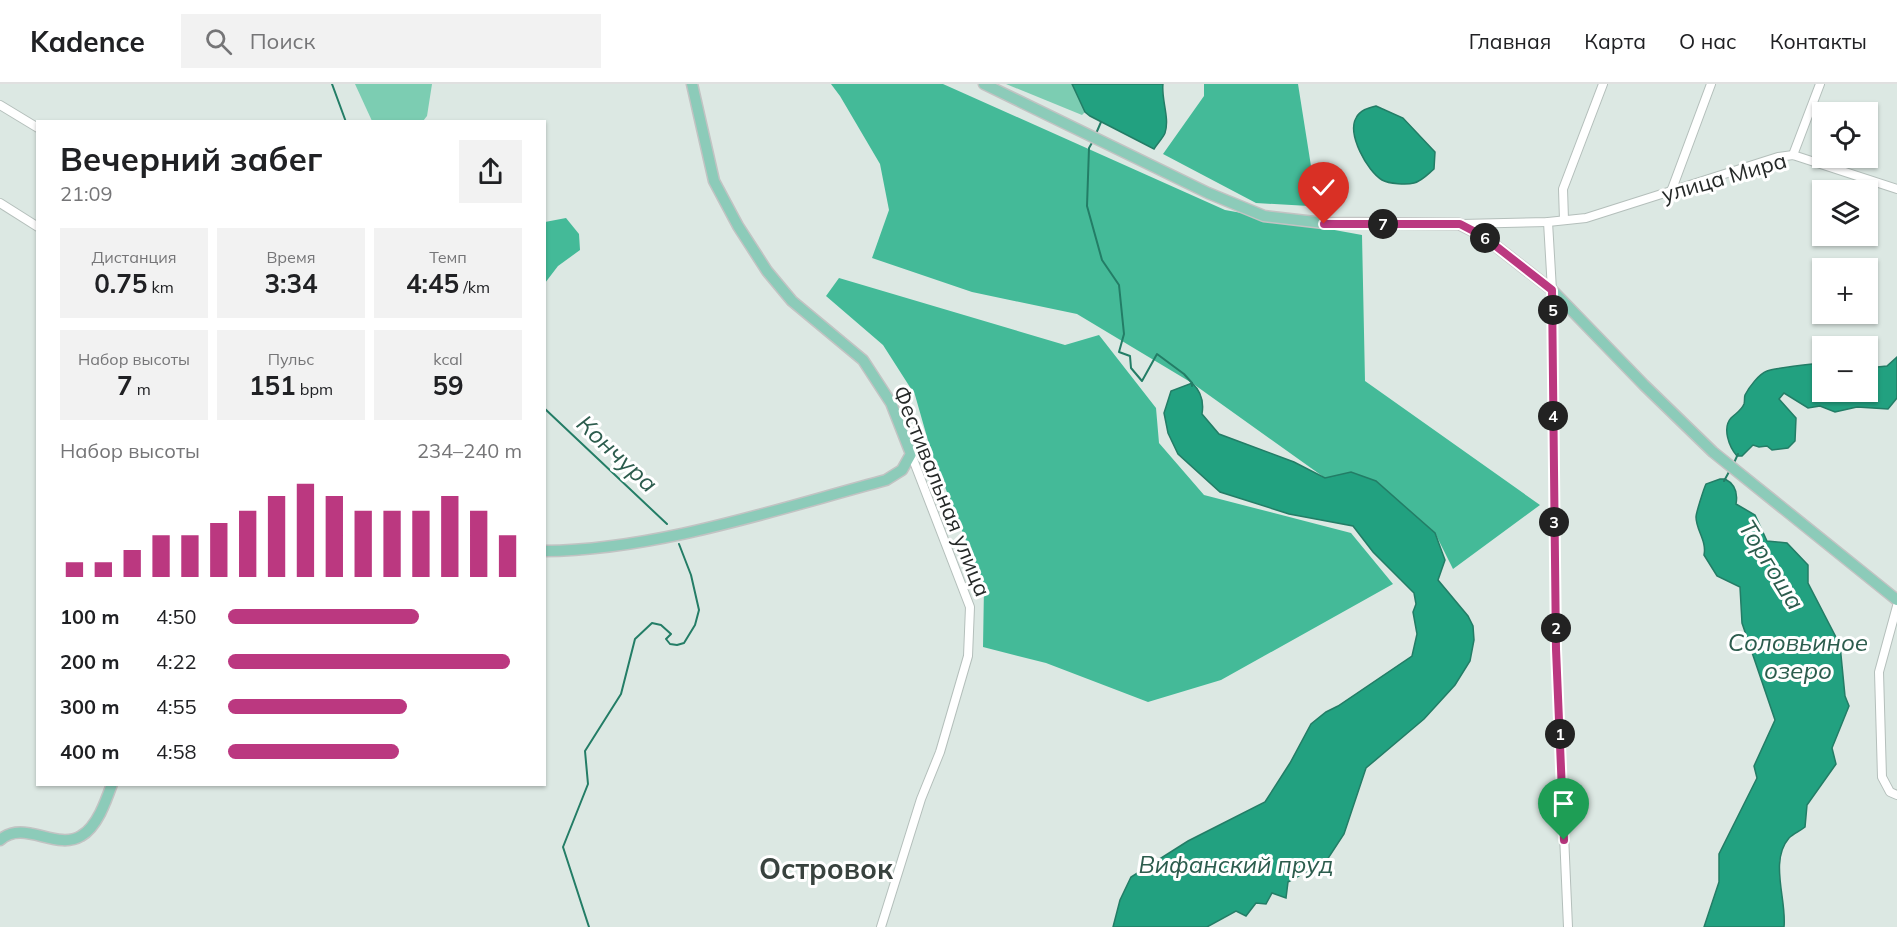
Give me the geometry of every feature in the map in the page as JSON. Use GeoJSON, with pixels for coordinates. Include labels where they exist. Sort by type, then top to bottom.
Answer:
{"type":"FeatureCollection","features":[{"type":"Feature","properties":{"kind":"main road","name":"Фестивальная улица"},"geometry":{"type":"LineString","coordinates":[[692,84],[714,181],[738,226],[767,271],[792,301],[863,360],[891,403],[911,454]]}},
{"type":"Feature","properties":{"kind":"main road"},"geometry":{"type":"LineString","coordinates":[[984,84],[1208,193],[1264,216],[1324,224],[1460,224],[1483,236],[1552,290],[1713,452],[1897,600]]}},
{"type":"Feature","properties":{"kind":"main road"},"geometry":{"type":"LineString","coordinates":[[546,551],[568,551],[652,540],[763,513],[886,480],[902,470],[911,454]]}},
{"type":"Feature","properties":{"kind":"main road"},"geometry":{"type":"LineString","coordinates":[[0,840],[13,833],[25,832],[64,840],[79,837],[93,824],[111,786]]}},
{"type":"Feature","properties":{"kind":"street"},"geometry":{"type":"LineString","coordinates":[[1564,220],[1563,189],[1603,84]]}},
{"type":"Feature","properties":{"kind":"street"},"geometry":{"type":"LineString","coordinates":[[1672,189],[1711,84]]}},
{"type":"Feature","properties":{"kind":"street"},"geometry":{"type":"LineString","coordinates":[[1792,155],[1820,84]]}},
{"type":"Feature","properties":{"kind":"street"},"geometry":{"type":"LineString","coordinates":[[0,105],[36,127]]}},
{"type":"Feature","properties":{"kind":"street","name":"улица Мира"},"geometry":{"type":"LineString","coordinates":[[1460,224],[1548,222],[1586,218],[1672,189],[1778,157],[1792,155],[1897,189]]}},
{"type":"Feature","properties":{"kind":"street"},"geometry":{"type":"LineString","coordinates":[[0,203],[36,226]]}},
{"type":"Feature","properties":{"kind":"street"},"geometry":{"type":"LineString","coordinates":[[1548,222],[1552,290],[1556,649],[1568,927]]}},
{"type":"Feature","properties":{"kind":"street","name":"Фестивальная улица"},"geometry":{"type":"LineString","coordinates":[[881,927],[921,799],[940,752],[968,656],[970,607],[911,454]]}},
{"type":"Feature","properties":{"kind":"street"},"geometry":{"type":"LineString","coordinates":[[1897,606],[1879,672],[1882,777],[1890,792],[1897,795]]}},
{"type":"Feature","properties":{"kind":"street"},"geometry":{"type":"LineString","coordinates":[[0,829],[13,833]]}},
{"type":"Feature","properties":{"kind":"shaded area"},"geometry":{"type":"Polygon","coordinates":[[[355,84],[432,84],[427,116],[424,120],[372,120],[355,84]]]}},
{"type":"Feature","properties":{"kind":"shaded area"},"geometry":{"type":"Polygon","coordinates":[[[831,84],[943,84],[1225,210],[1362,235],[1365,381],[1540,505],[1453,569],[1435,533],[1376,481],[1325,478],[1192,383],[1077,314],[972,292],[872,258],[889,210],[880,164],[831,84]]]}},
{"type":"Feature","properties":{"kind":"shaded area"},"geometry":{"type":"Polygon","coordinates":[[[1006,84],[1072,84],[1085,112],[1082,115],[1006,84]]]}},
{"type":"Feature","properties":{"kind":"shaded area"},"geometry":{"type":"Polygon","coordinates":[[[1204,84],[1298,84],[1317,204],[1309,206],[1256,203],[1163,154],[1204,96],[1204,84]]]}},
{"type":"Feature","properties":{"kind":"shaded area"},"geometry":{"type":"Polygon","coordinates":[[[566,218],[579,234],[580,250],[558,266],[546,282],[546,222],[566,218]]]}},
{"type":"Feature","properties":{"kind":"shaded area"},"geometry":{"type":"Polygon","coordinates":[[[839,278],[1065,345],[1099,335],[1156,408],[1159,443],[1204,495],[1351,533],[1393,584],[1221,680],[1148,702],[1046,663],[983,647],[984,587],[931,451],[915,395],[883,345],[826,296],[839,278]]]}},
{"type":"Feature","properties":{"kind":"water"},"geometry":{"type":"Polygon","coordinates":[[[1072,84],[1163,84],[1167,121],[1164,135],[1154,149],[1090,116],[1085,112],[1072,84]]]}},
{"type":"Feature","properties":{"kind":"water"},"geometry":{"type":"Polygon","coordinates":[[[1376,106],[1403,118],[1435,152],[1434,169],[1420,181],[1407,184],[1382,180],[1365,161],[1356,142],[1354,125],[1360,113],[1376,106]]]}},
{"type":"Feature","properties":{"kind":"water"},"geometry":{"type":"Polygon","coordinates":[[[1897,357],[1897,398],[1888,409],[1857,407],[1835,412],[1820,406],[1808,408],[1784,393],[1779,399],[1796,418],[1795,441],[1788,448],[1772,450],[1767,446],[1753,445],[1742,456],[1737,456],[1731,448],[1727,432],[1728,422],[1743,406],[1749,388],[1764,373],[1812,364],[1812,402],[1878,402],[1878,367],[1887,366],[1897,357]]]}},
{"type":"Feature","properties":{"kind":"water","name":"Вифанский пруд"},"geometry":{"type":"Polygon","coordinates":[[[1192,383],[1201,397],[1202,414],[1219,434],[1294,462],[1325,478],[1351,472],[1376,481],[1435,533],[1445,560],[1438,580],[1468,616],[1473,626],[1474,640],[1470,661],[1455,685],[1424,719],[1366,768],[1344,834],[1327,860],[1288,882],[1286,898],[1272,893],[1266,904],[1256,903],[1246,916],[1236,911],[1207,927],[1113,927],[1120,900],[1131,877],[1188,841],[1265,802],[1311,724],[1412,656],[1417,634],[1413,612],[1416,604],[1414,593],[1373,552],[1353,526],[1289,514],[1220,492],[1178,454],[1168,433],[1164,413],[1171,391],[1192,383]]]}},
{"type":"Feature","properties":{"kind":"water","name":"Соловьиное озеро"},"geometry":{"type":"Polygon","coordinates":[[[1725,479],[1733,486],[1737,496],[1736,504],[1755,515],[1767,541],[1787,543],[1808,565],[1808,583],[1840,645],[1845,696],[1849,706],[1832,748],[1836,764],[1807,805],[1805,827],[1789,838],[1783,847],[1779,869],[1784,927],[1704,927],[1719,882],[1719,854],[1757,778],[1754,766],[1775,720],[1742,623],[1740,587],[1717,576],[1704,555],[1704,545],[1696,522],[1706,484],[1725,479]]]}},
{"type":"Feature","properties":{"kind":"waterway","name":"Кончура"},"geometry":{"type":"LineString","coordinates":[[332,84],[345,120]]}},
{"type":"Feature","properties":{"kind":"waterway"},"geometry":{"type":"LineString","coordinates":[[1095,136],[1101,122]]}},
{"type":"Feature","properties":{"kind":"waterway"},"geometry":{"type":"LineString","coordinates":[[1093,141],[1089,148],[1087,206],[1102,260],[1119,285],[1124,334],[1119,352],[1130,356],[1131,368],[1142,381],[1157,354],[1184,374],[1192,386]]}},
{"type":"Feature","properties":{"kind":"waterway","name":"Кончура"},"geometry":{"type":"LineString","coordinates":[[546,410],[667,524]]}},
{"type":"Feature","properties":{"kind":"waterway","name":"Торгоша"},"geometry":{"type":"LineString","coordinates":[[1733,465],[1738,454]]}},
{"type":"Feature","properties":{"kind":"waterway","name":"Торгоша"},"geometry":{"type":"LineString","coordinates":[[1724,481],[1730,470]]}},
{"type":"Feature","properties":{"kind":"waterway","name":"Кончура"},"geometry":{"type":"LineString","coordinates":[[589,927],[563,847],[588,784],[585,751],[621,694],[635,639],[652,623],[661,625],[671,634],[666,639],[670,644],[677,645],[684,643],[695,625],[699,610],[691,575],[679,544]]}},
{"type":"Feature","properties":{"kind":"district","name":"Островок"},"geometry":{"type":"Point","coordinates":[826,869]}},
{"type":"Feature","properties":{"kind":"route"},"geometry":{"type":"LineString","coordinates":[[1324,224],[1460,224],[1483,236],[1552,290],[1556,649],[1564,840]]}}]}
